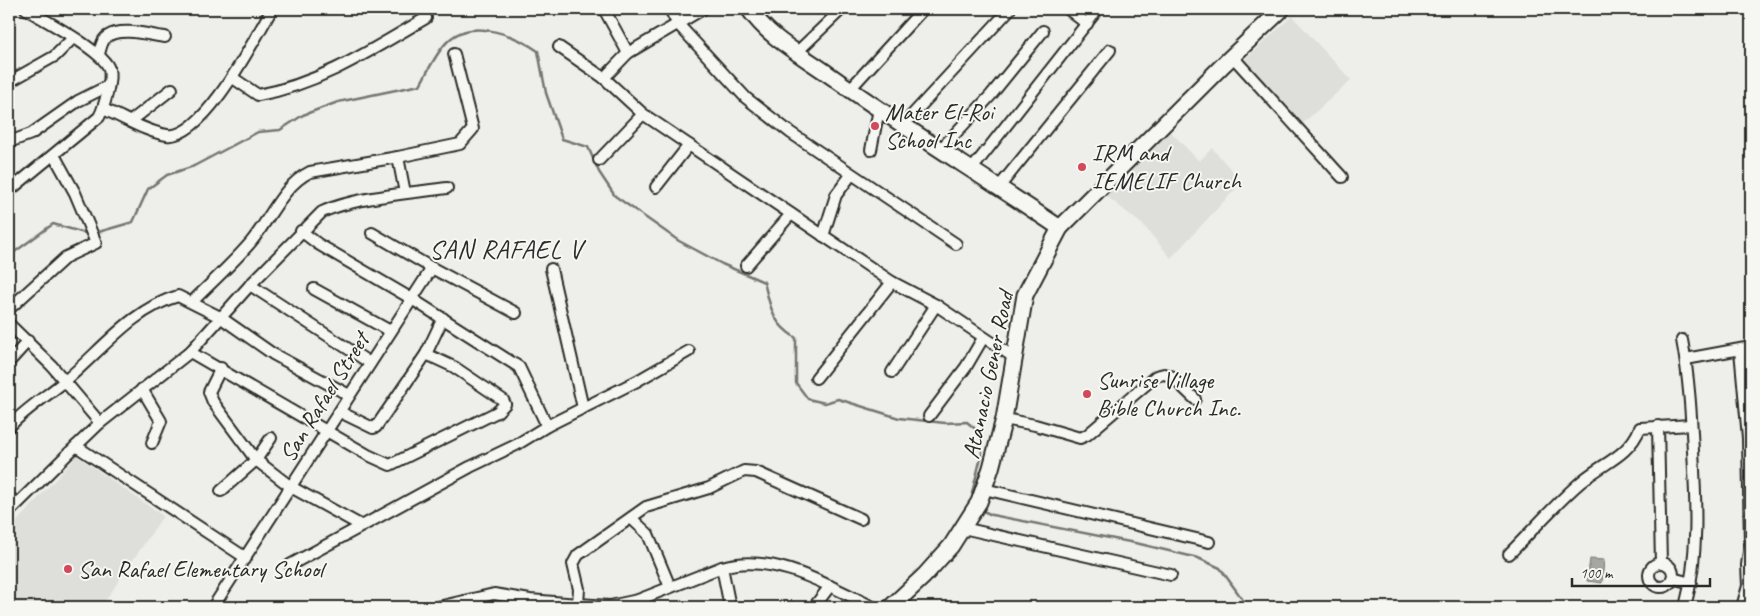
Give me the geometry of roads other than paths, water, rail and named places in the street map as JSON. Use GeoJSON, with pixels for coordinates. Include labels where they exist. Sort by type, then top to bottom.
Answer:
{"type":"FeatureCollection","features":[{"type":"Feature","properties":{"kind":"main road","name":"Atanacio Gener Road"},"geometry":{"type":"LineString","coordinates":[[891,607],[924,576],[974,508],[1004,420],[1025,295],[1060,228],[1232,56],[1282,9]]}},
{"type":"Feature","properties":{"kind":"main road"},"geometry":{"type":"LineString","coordinates":[[752,10],[795,54],[1060,228]]}},
{"type":"Feature","properties":{"kind":"street"},"geometry":{"type":"LineString","coordinates":[[9,191],[93,123],[103,109],[110,69],[99,54],[26,9]]}},
{"type":"Feature","properties":{"kind":"street"},"geometry":{"type":"LineString","coordinates":[[103,109],[169,135],[186,129],[205,112],[233,78],[272,9]]}},
{"type":"Feature","properties":{"kind":"street"},"geometry":{"type":"LineString","coordinates":[[604,9],[628,53]]}},
{"type":"Feature","properties":{"kind":"street"},"geometry":{"type":"LineString","coordinates":[[670,9],[677,24],[746,98],[790,133],[956,244]]}},
{"type":"Feature","properties":{"kind":"street"},"geometry":{"type":"LineString","coordinates":[[604,78],[628,53],[703,9]]}},
{"type":"Feature","properties":{"kind":"street"},"geometry":{"type":"LineString","coordinates":[[795,54],[842,9]]}},
{"type":"Feature","properties":{"kind":"street"},"geometry":{"type":"LineString","coordinates":[[850,89],[923,9]]}},
{"type":"Feature","properties":{"kind":"street"},"geometry":{"type":"LineString","coordinates":[[902,126],[1010,9]]}},
{"type":"Feature","properties":{"kind":"street"},"geometry":{"type":"LineString","coordinates":[[1068,9],[1087,24]]}},
{"type":"Feature","properties":{"kind":"street"},"geometry":{"type":"LineString","coordinates":[[972,169],[1098,9]]}},
{"type":"Feature","properties":{"kind":"street"},"geometry":{"type":"LineString","coordinates":[[233,78],[258,95],[286,90],[309,81],[368,52],[426,18]]}},
{"type":"Feature","properties":{"kind":"street"},"geometry":{"type":"LineString","coordinates":[[940,150],[991,95],[1043,31]]}},
{"type":"Feature","properties":{"kind":"street"},"geometry":{"type":"LineString","coordinates":[[99,54],[102,42],[107,36],[118,33],[165,37]]}},
{"type":"Feature","properties":{"kind":"street"},"geometry":{"type":"LineString","coordinates":[[9,82],[55,56],[73,38]]}},
{"type":"Feature","properties":{"kind":"street"},"geometry":{"type":"LineString","coordinates":[[559,47],[604,78],[643,114],[892,282],[936,305],[1015,358]]}},
{"type":"Feature","properties":{"kind":"street"},"geometry":{"type":"LineString","coordinates":[[999,187],[1110,50]]}},
{"type":"Feature","properties":{"kind":"street"},"geometry":{"type":"LineString","coordinates":[[192,302],[251,242],[294,183],[304,175],[310,172],[460,144],[473,130],[454,54]]}},
{"type":"Feature","properties":{"kind":"street"},"geometry":{"type":"LineString","coordinates":[[1232,56],[1342,177]]}},
{"type":"Feature","properties":{"kind":"street"},"geometry":{"type":"LineString","coordinates":[[9,142],[31,134],[78,101],[108,86]]}},
{"type":"Feature","properties":{"kind":"street"},"geometry":{"type":"LineString","coordinates":[[131,120],[172,89]]}},
{"type":"Feature","properties":{"kind":"street"},"geometry":{"type":"LineString","coordinates":[[871,150],[879,109]]}},
{"type":"Feature","properties":{"kind":"street"},"geometry":{"type":"LineString","coordinates":[[599,160],[643,114]]}},
{"type":"Feature","properties":{"kind":"street"},"geometry":{"type":"LineString","coordinates":[[656,187],[689,145]]}},
{"type":"Feature","properties":{"kind":"street"},"geometry":{"type":"LineString","coordinates":[[9,309],[66,257],[96,244],[87,220],[54,155]]}},
{"type":"Feature","properties":{"kind":"street"},"geometry":{"type":"LineString","coordinates":[[398,157],[405,193]]}},
{"type":"Feature","properties":{"kind":"street"},"geometry":{"type":"LineString","coordinates":[[823,236],[836,195],[852,175]]}},
{"type":"Feature","properties":{"kind":"street"},"geometry":{"type":"LineString","coordinates":[[9,512],[13,500],[100,423],[190,352],[250,284],[322,212],[334,207],[405,193],[448,188]]}},
{"type":"Feature","properties":{"kind":"street"},"geometry":{"type":"LineString","coordinates":[[746,266],[790,214]]}},
{"type":"Feature","properties":{"kind":"street"},"geometry":{"type":"LineString","coordinates":[[302,231],[318,244],[412,299],[519,367],[547,426]]}},
{"type":"Feature","properties":{"kind":"street"},"geometry":{"type":"LineString","coordinates":[[372,233],[432,268],[516,312]]}},
{"type":"Feature","properties":{"kind":"street","name":"San Rafael Street"},"geometry":{"type":"LineString","coordinates":[[213,607],[328,432],[390,331],[432,268]]}},
{"type":"Feature","properties":{"kind":"street"},"geometry":{"type":"LineString","coordinates":[[551,269],[583,408]]}},
{"type":"Feature","properties":{"kind":"street"},"geometry":{"type":"LineString","coordinates":[[816,378],[892,282]]}},
{"type":"Feature","properties":{"kind":"street"},"geometry":{"type":"LineString","coordinates":[[250,284],[370,363]]}},
{"type":"Feature","properties":{"kind":"street"},"geometry":{"type":"LineString","coordinates":[[314,289],[390,331]]}},
{"type":"Feature","properties":{"kind":"street"},"geometry":{"type":"LineString","coordinates":[[9,427],[65,381],[126,324],[162,301],[178,296],[220,317],[273,354],[349,396]]}},
{"type":"Feature","properties":{"kind":"street"},"geometry":{"type":"LineString","coordinates":[[892,372],[936,305]]}},
{"type":"Feature","properties":{"kind":"street"},"geometry":{"type":"LineString","coordinates":[[340,412],[373,428],[376,427],[426,354],[443,318]]}},
{"type":"Feature","properties":{"kind":"street"},"geometry":{"type":"LineString","coordinates":[[9,324],[28,341],[65,381],[100,423]]}},
{"type":"Feature","properties":{"kind":"street"},"geometry":{"type":"LineString","coordinates":[[929,416],[966,367],[983,338]]}},
{"type":"Feature","properties":{"kind":"street"},"geometry":{"type":"LineString","coordinates":[[1682,340],[1686,359],[1692,425],[1696,519],[1695,554],[1686,607]]}},
{"type":"Feature","properties":{"kind":"street"},"geometry":{"type":"LineString","coordinates":[[9,362],[28,341]]}},
{"type":"Feature","properties":{"kind":"street"},"geometry":{"type":"LineString","coordinates":[[1686,359],[1751,347]]}},
{"type":"Feature","properties":{"kind":"street"},"geometry":{"type":"LineString","coordinates":[[1740,350],[1749,400],[1751,544],[1747,565],[1749,586],[1742,607]]}},
{"type":"Feature","properties":{"kind":"street"},"geometry":{"type":"LineString","coordinates":[[290,565],[470,466],[516,445],[547,426],[689,351]]}},
{"type":"Feature","properties":{"kind":"street"},"geometry":{"type":"LineString","coordinates":[[190,352],[390,466],[497,412],[505,404],[503,400],[454,367],[426,354]]}},
{"type":"Feature","properties":{"kind":"street"},"geometry":{"type":"LineString","coordinates":[[221,368],[209,392],[213,402],[256,460],[291,488],[362,526]]}},
{"type":"Feature","properties":{"kind":"street"},"geometry":{"type":"LineString","coordinates":[[1004,420],[1034,425],[1080,438],[1087,435],[1156,376],[1164,374],[1171,376],[1180,383],[1196,399]]}},
{"type":"Feature","properties":{"kind":"street"},"geometry":{"type":"LineString","coordinates":[[142,389],[162,421],[152,443]]}},
{"type":"Feature","properties":{"kind":"street"},"geometry":{"type":"LineString","coordinates":[[1509,554],[1583,480],[1622,454],[1635,441],[1640,428],[1692,425]]}},
{"type":"Feature","properties":{"kind":"street"},"geometry":{"type":"LineString","coordinates":[[1658,426],[1661,563]]}},
{"type":"Feature","properties":{"kind":"street"},"geometry":{"type":"LineString","coordinates":[[220,491],[256,460],[271,438]]}},
{"type":"Feature","properties":{"kind":"street"},"geometry":{"type":"LineString","coordinates":[[76,446],[246,558]]}},
{"type":"Feature","properties":{"kind":"street"},"geometry":{"type":"LineString","coordinates":[[577,606],[578,576],[573,564],[578,555],[646,507],[709,488],[744,472],[756,472],[861,519]]}},
{"type":"Feature","properties":{"kind":"street"},"geometry":{"type":"LineString","coordinates":[[974,508],[1208,542]]}},
{"type":"Feature","properties":{"kind":"street"},"geometry":{"type":"LineString","coordinates":[[974,508],[1171,575]]}},
{"type":"Feature","properties":{"kind":"street"},"geometry":{"type":"LineString","coordinates":[[631,518],[648,534],[670,587]]}},
{"type":"Feature","properties":{"kind":"street"},"geometry":{"type":"LineString","coordinates":[[438,607],[494,594],[530,604],[610,606],[638,600],[735,563],[754,562],[785,568],[830,586],[873,607]]}},
{"type":"Feature","properties":{"kind":"street"},"geometry":{"type":"LineString","coordinates":[[1661,563],[1668,566],[1672,578]]}},
{"type":"Feature","properties":{"kind":"street"},"geometry":{"type":"LineString","coordinates":[[1661,563],[1650,569],[1650,581],[1660,587],[1668,584],[1672,578]]}},
{"type":"Feature","properties":{"kind":"street"},"geometry":{"type":"LineString","coordinates":[[722,567],[730,607]]}},
{"type":"Feature","properties":{"kind":"street"},"geometry":{"type":"LineString","coordinates":[[1672,578],[1691,583]]}},
{"type":"Feature","properties":{"kind":"street"},"geometry":{"type":"LineString","coordinates":[[814,607],[830,586]]}},
{"type":"Feature","properties":{"kind":"waterway"},"geometry":{"type":"LineString","coordinates":[[95,233],[133,222],[148,189],[167,175],[194,166],[258,132],[280,130],[303,115],[338,102],[420,85],[432,62],[447,42],[457,35],[468,31],[493,31],[517,39],[538,51],[546,93],[562,139],[588,147],[599,172],[615,196],[679,241],[722,264],[764,282],[771,308],[777,321],[796,338],[796,383],[808,399],[825,403],[838,399],[899,418],[945,423],[967,422],[980,433],[982,453],[972,493]]}},
{"type":"Feature","properties":{"kind":"waterway"},"geometry":{"type":"LineString","coordinates":[[9,256],[53,224],[88,234]]}},
{"type":"Feature","properties":{"kind":"waterway"},"geometry":{"type":"LineString","coordinates":[[981,510],[992,515],[1140,544],[1198,558],[1220,568],[1248,607]]}},
{"type":"Feature","properties":{"kind":"place","name":"Mater El-Roi School Inc"},"geometry":{"type":"Point","coordinates":[875,126]}},
{"type":"Feature","properties":{"kind":"place","name":"IRM and IEMELIF Church"},"geometry":{"type":"Point","coordinates":[1082,167]}},
{"type":"Feature","properties":{"kind":"place","name":"Sunrise Village Bible Church Inc."},"geometry":{"type":"Point","coordinates":[1087,394]}},
{"type":"Feature","properties":{"kind":"place","name":"San Rafael Elementary School"},"geometry":{"type":"Point","coordinates":[68,569]}},
{"type":"Feature","properties":{"kind":"district","name":"SAN RAFAEL V"},"geometry":{"type":"Point","coordinates":[506,249]}}]}
